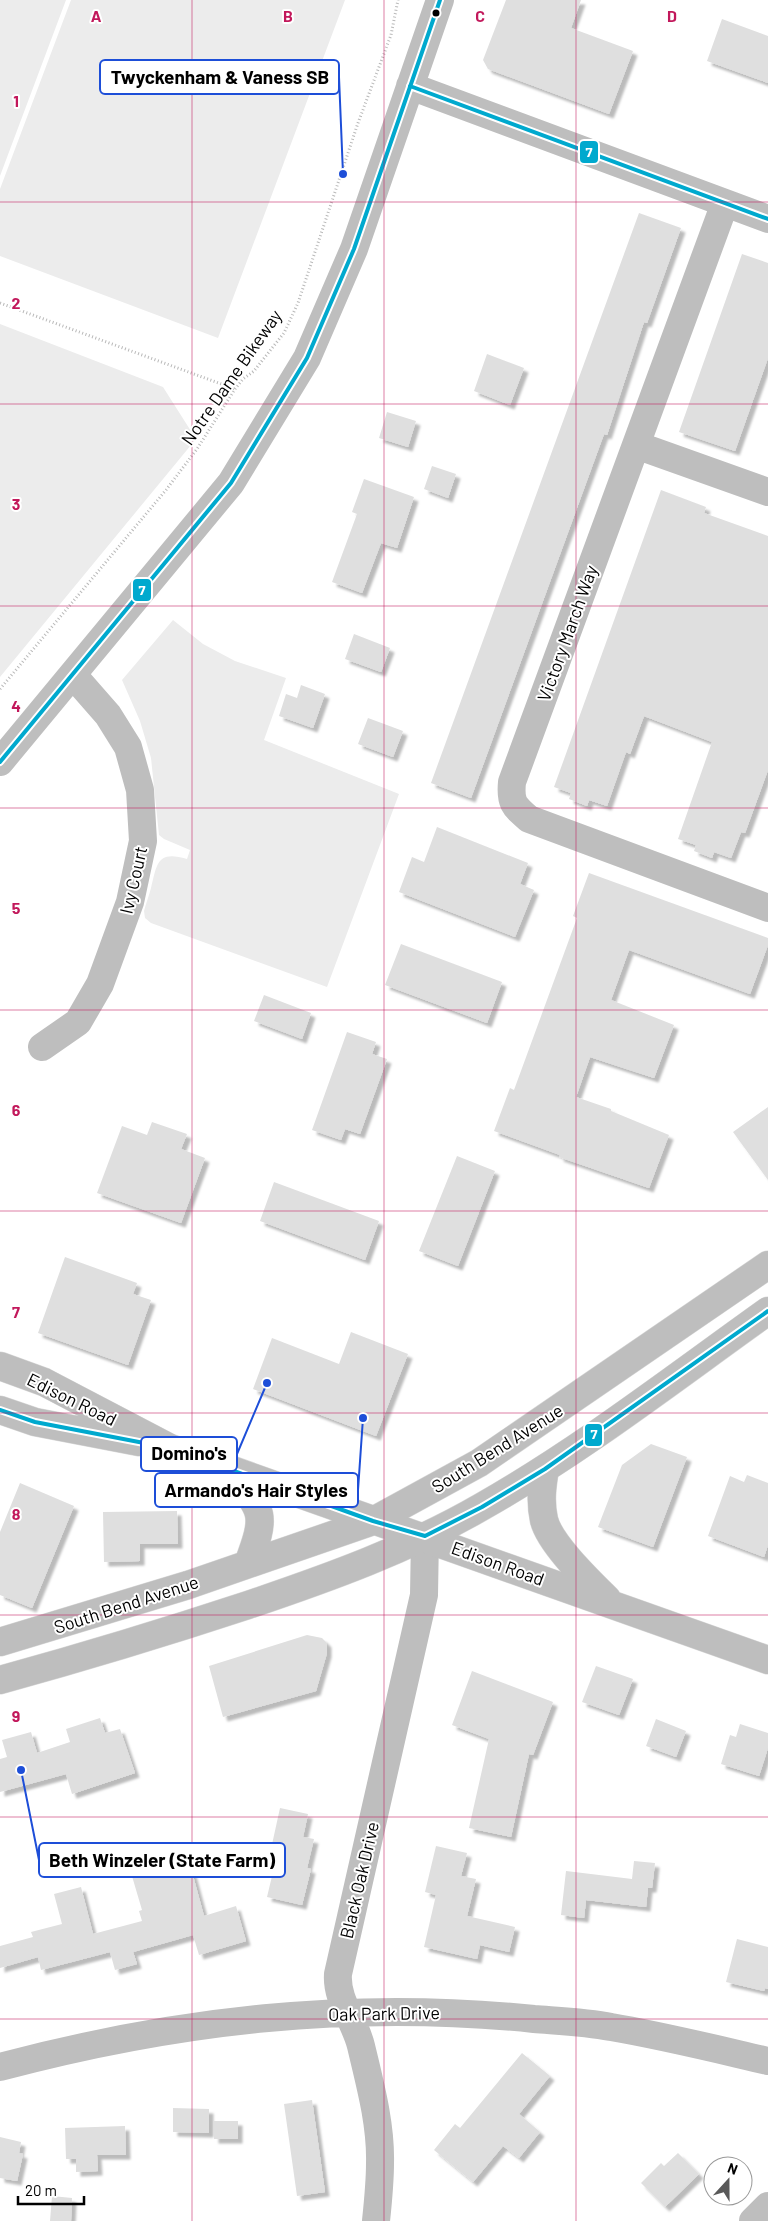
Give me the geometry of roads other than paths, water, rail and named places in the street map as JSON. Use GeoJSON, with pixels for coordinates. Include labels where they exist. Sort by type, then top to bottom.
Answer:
{"type":"FeatureCollection","features":[{"type":"Feature","properties":{"kind":"street"},"geometry":{"type":"LineString","coordinates":[[0,762],[231,483],[307,358],[354,248],[440,0]]}},
{"type":"Feature","properties":{"kind":"street"},"geometry":{"type":"LineString","coordinates":[[410,86],[768,219]]}},
{"type":"Feature","properties":{"kind":"street","name":"Victory March Way"},"geometry":{"type":"LineString","coordinates":[[725,203],[512,782],[511,794],[513,804],[529,819],[768,908]]}},
{"type":"Feature","properties":{"kind":"street"},"geometry":{"type":"LineString","coordinates":[[636,445],[768,492]]}},
{"type":"Feature","properties":{"kind":"street","name":"Ivy Court"},"geometry":{"type":"LineString","coordinates":[[42,1047],[78,1022],[100,984],[130,902],[143,842],[140,790],[128,747],[108,715],[73,675]]}},
{"type":"Feature","properties":{"kind":"street","name":"South Bend Avenue"},"geometry":{"type":"LineString","coordinates":[[0,1642],[248,1564],[373,1521],[479,1463],[768,1265]]}},
{"type":"Feature","properties":{"kind":"street","name":"South Bend Avenue"},"geometry":{"type":"LineString","coordinates":[[0,1680],[124,1645],[307,1585],[424,1536],[482,1507],[545,1469],[768,1312]]}},
{"type":"Feature","properties":{"kind":"street","name":"Edison Road"},"geometry":{"type":"LineString","coordinates":[[0,1366],[44,1382],[170,1448],[373,1521],[424,1536],[768,1660]]}},
{"type":"Feature","properties":{"kind":"street","name":"Edison Road"},"geometry":{"type":"LineString","coordinates":[[0,1410],[35,1422],[170,1448]]}},
{"type":"Feature","properties":{"kind":"street"},"geometry":{"type":"LineString","coordinates":[[226,1468],[255,1502],[261,1522],[248,1564]]}},
{"type":"Feature","properties":{"kind":"street"},"geometry":{"type":"LineString","coordinates":[[545,1469],[541,1493],[544,1522],[569,1560],[612,1604]]}},
{"type":"Feature","properties":{"kind":"street","name":"Black Oak Drive"},"geometry":{"type":"LineString","coordinates":[[376,2221],[380,2163],[378,2125],[372,2089],[358,2035],[338,1989],[338,1974],[424,1596],[424,1536]]}},
{"type":"Feature","properties":{"kind":"street","name":"Oak Park Drive"},"geometry":{"type":"LineString","coordinates":[[0,2067],[122,2038],[204,2024],[277,2016],[347,2012],[473,2013],[610,2026],[768,2061]]}},
{"type":"Feature","properties":{"kind":"street"},"geometry":{"type":"LineString","coordinates":[[753,2221],[768,2206]]}},
{"type":"Feature","properties":{"kind":"place","name":"Twyckenham & Vaness SB"},"geometry":{"type":"Point","coordinates":[343,174]}},
{"type":"Feature","properties":{"kind":"place","name":"Domino's"},"geometry":{"type":"Point","coordinates":[267,1383]}},
{"type":"Feature","properties":{"kind":"place","name":"Armando's Hair Styles"},"geometry":{"type":"Point","coordinates":[363,1418]}},
{"type":"Feature","properties":{"kind":"place","name":"Beth Winzeler (State Farm)"},"geometry":{"type":"Point","coordinates":[21,1770]}}]}
